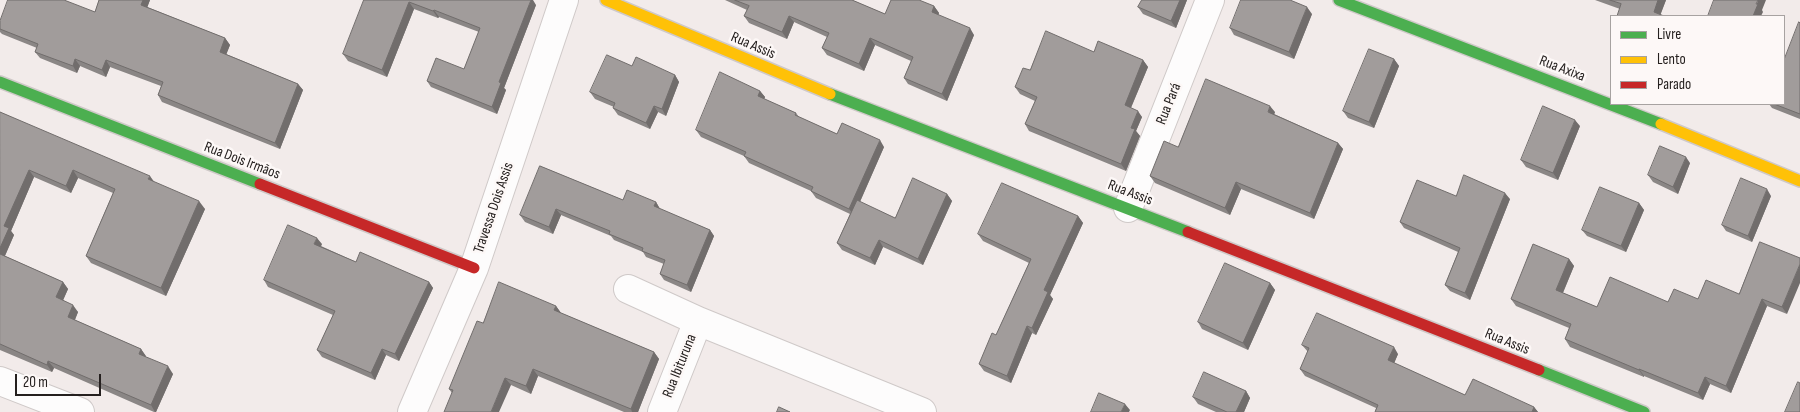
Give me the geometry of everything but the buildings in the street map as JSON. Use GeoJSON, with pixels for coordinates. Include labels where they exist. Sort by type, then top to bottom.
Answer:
{"type":"FeatureCollection","features":[{"type":"Feature","properties":{"kind":"street","name":"Travessa Dois Assis"},"geometry":{"type":"LineString","coordinates":[[412,412],[474,268],[564,0]]}},
{"type":"Feature","properties":{"kind":"street","name":"Rua Assis"},"geometry":{"type":"LineString","coordinates":[[606,0],[846,101],[1128,208],[1644,412]]}},
{"type":"Feature","properties":{"kind":"street","name":"Rua Pará"},"geometry":{"type":"LineString","coordinates":[[1128,208],[1210,0]]}},
{"type":"Feature","properties":{"kind":"street","name":"Rua Axixa"},"geometry":{"type":"LineString","coordinates":[[1339,0],[1610,104]]}},
{"type":"Feature","properties":{"kind":"street","name":"Rua Dois Irmãos"},"geometry":{"type":"LineString","coordinates":[[0,82],[474,268]]}},
{"type":"Feature","properties":{"kind":"street","name":"Rua Axixa"},"geometry":{"type":"LineString","coordinates":[[1613,105],[1800,181]]}},
{"type":"Feature","properties":{"kind":"street"},"geometry":{"type":"LineString","coordinates":[[628,289],[698,321],[922,412]]}},
{"type":"Feature","properties":{"kind":"street","name":"Rua Ibituruna"},"geometry":{"type":"LineString","coordinates":[[662,412],[698,321]]}},
{"type":"Feature","properties":{"kind":"street"},"geometry":{"type":"LineString","coordinates":[[0,381],[80,412]]}},
{"type":"Feature","properties":{"kind":"traffic: fast"},"geometry":{"type":"LineString","coordinates":[[1339,0],[1610,104]]}},
{"type":"Feature","properties":{"kind":"traffic: fast"},"geometry":{"type":"LineString","coordinates":[[0,82],[260,184]]}},
{"type":"Feature","properties":{"kind":"traffic: fast"},"geometry":{"type":"LineString","coordinates":[[830,94],[1188,232]]}},
{"type":"Feature","properties":{"kind":"traffic: fast"},"geometry":{"type":"LineString","coordinates":[[1612,105],[1661,124]]}},
{"type":"Feature","properties":{"kind":"traffic: fast"},"geometry":{"type":"LineString","coordinates":[[1539,370],[1644,412]]}},
{"type":"Feature","properties":{"kind":"traffic: slow"},"geometry":{"type":"LineString","coordinates":[[606,0],[830,94]]}},
{"type":"Feature","properties":{"kind":"traffic: slow"},"geometry":{"type":"LineString","coordinates":[[1661,124],[1800,181]]}},
{"type":"Feature","properties":{"kind":"traffic: jam"},"geometry":{"type":"LineString","coordinates":[[260,184],[474,268]]}},
{"type":"Feature","properties":{"kind":"traffic: jam"},"geometry":{"type":"LineString","coordinates":[[1188,232],[1539,370]]}}]}
